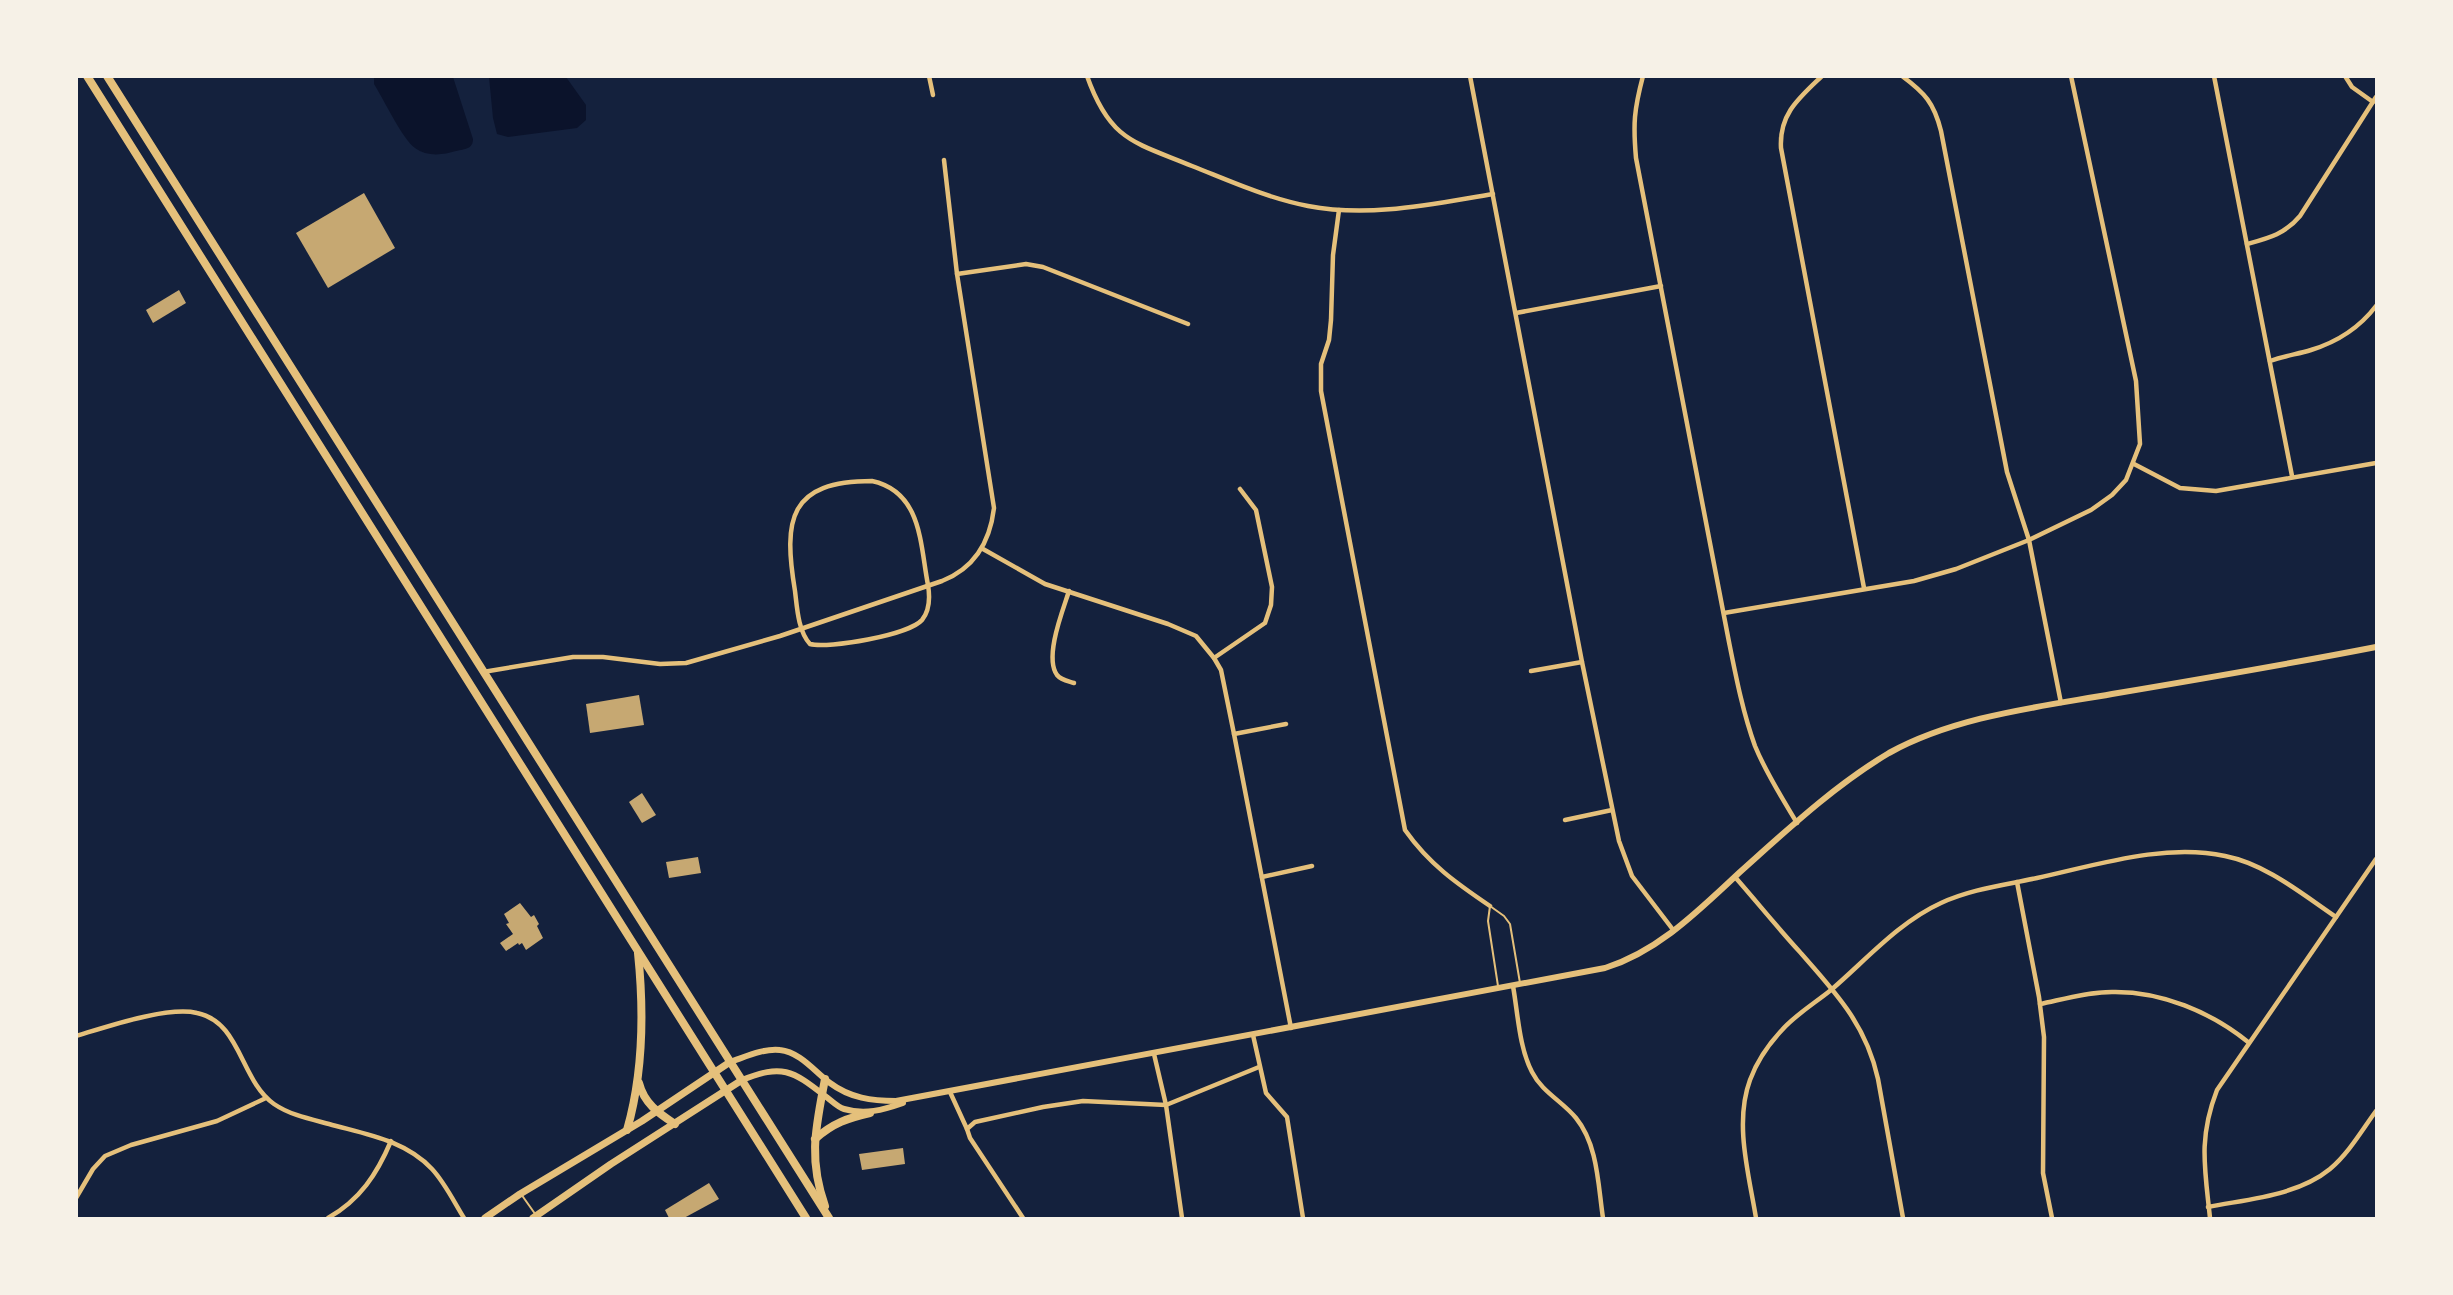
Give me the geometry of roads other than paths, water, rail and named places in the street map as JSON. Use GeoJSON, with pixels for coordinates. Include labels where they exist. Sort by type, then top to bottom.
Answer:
{"type":"FeatureCollection","features":[{"type":"Feature","properties":{"kind":"highway"},"geometry":{"type":"LineString","coordinates":[[87,76],[806,1218]]}},
{"type":"Feature","properties":{"kind":"highway"},"geometry":{"type":"LineString","coordinates":[[106,76],[829,1218]]}},
{"type":"Feature","properties":{"kind":"highway"},"geometry":{"type":"LineString","coordinates":[[627,1130],[633,1110],[638,1072],[642,986],[637,949]]}},
{"type":"Feature","properties":{"kind":"highway"},"geometry":{"type":"LineString","coordinates":[[638,1072],[641,1091],[656,1112],[675,1124]]}},
{"type":"Feature","properties":{"kind":"highway"},"geometry":{"type":"LineString","coordinates":[[825,1079],[815,1139],[814,1167],[829,1218]]}},
{"type":"Feature","properties":{"kind":"highway"},"geometry":{"type":"LineString","coordinates":[[815,1139],[842,1120],[870,1113]]}},
{"type":"Feature","properties":{"kind":"main road"},"geometry":{"type":"LineString","coordinates":[[485,1218],[520,1194],[656,1112],[730,1062]]}},
{"type":"Feature","properties":{"kind":"main road"},"geometry":{"type":"LineString","coordinates":[[536,1218],[742,1080]]}},
{"type":"Feature","properties":{"kind":"street"},"geometry":{"type":"LineString","coordinates":[[929,76],[933,95]]}},
{"type":"Feature","properties":{"kind":"street"},"geometry":{"type":"LineString","coordinates":[[1087,76],[1096,101],[1109,122],[1137,145],[1256,192],[1307,206],[1339,210],[1398,209],[1493,194]]}},
{"type":"Feature","properties":{"kind":"street"},"geometry":{"type":"LineString","coordinates":[[1470,76],[1582,662],[1619,841],[1632,876],[1674,931]]}},
{"type":"Feature","properties":{"kind":"street"},"geometry":{"type":"LineString","coordinates":[[1643,76],[1633,128],[1636,158],[1739,689],[1755,746],[1797,823]]}},
{"type":"Feature","properties":{"kind":"street"},"geometry":{"type":"LineString","coordinates":[[1822,76],[1791,106],[1782,126],[1781,148],[1864,588]]}},
{"type":"Feature","properties":{"kind":"street"},"geometry":{"type":"LineString","coordinates":[[1902,76],[1925,95],[1933,105],[1938,117],[2007,472],[2029,540],[2061,703]]}},
{"type":"Feature","properties":{"kind":"street"},"geometry":{"type":"LineString","coordinates":[[1724,613],[1942,574],[2029,540],[2101,503],[2126,480],[2140,444],[2136,381],[2071,76]]}},
{"type":"Feature","properties":{"kind":"street"},"geometry":{"type":"LineString","coordinates":[[2214,76],[2292,476]]}},
{"type":"Feature","properties":{"kind":"street"},"geometry":{"type":"LineString","coordinates":[[2247,244],[2272,238],[2288,229],[2300,216],[2375,99],[2352,87],[2345,76]]}},
{"type":"Feature","properties":{"kind":"street"},"geometry":{"type":"LineString","coordinates":[[483,672],[573,657],[603,657],[660,664],[686,663],[745,647],[950,578],[962,571],[983,549],[992,524],[992,486],[957,274],[944,160]]}},
{"type":"Feature","properties":{"kind":"street"},"geometry":{"type":"LineString","coordinates":[[1339,210],[1333,255],[1331,320],[1329,340],[1321,364],[1321,391],[1405,831],[1443,874],[1490,906]]}},
{"type":"Feature","properties":{"kind":"street"},"geometry":{"type":"LineString","coordinates":[[957,274],[1026,264],[1043,267],[1188,324]]}},
{"type":"Feature","properties":{"kind":"street"},"geometry":{"type":"LineString","coordinates":[[1516,314],[1661,286]]}},
{"type":"Feature","properties":{"kind":"street"},"geometry":{"type":"LineString","coordinates":[[2270,361],[2311,350],[2344,336],[2364,320],[2376,306]]}},
{"type":"Feature","properties":{"kind":"street"},"geometry":{"type":"LineString","coordinates":[[2133,464],[2169,483],[2192,491],[2216,491],[2376,463]]}},
{"type":"Feature","properties":{"kind":"street"},"geometry":{"type":"LineString","coordinates":[[872,481],[883,484],[900,494],[912,510],[928,585],[927,612],[923,619],[909,630],[816,645],[806,639],[802,628],[790,556],[791,523],[795,513],[808,496],[828,486],[872,481]]}},
{"type":"Feature","properties":{"kind":"street"},"geometry":{"type":"LineString","coordinates":[[1214,658],[1265,623],[1271,605],[1272,587],[1256,510],[1240,489]]}},
{"type":"Feature","properties":{"kind":"street"},"geometry":{"type":"LineString","coordinates":[[983,549],[1036,580],[1168,624],[1196,636],[1214,658],[1221,670],[1291,1028]]}},
{"type":"Feature","properties":{"kind":"street"},"geometry":{"type":"LineString","coordinates":[[1068,591],[1053,656],[1057,674],[1062,680],[1074,683]]}},
{"type":"Feature","properties":{"kind":"street"},"geometry":{"type":"LineString","coordinates":[[730,1062],[764,1051],[780,1050],[799,1058],[844,1092],[860,1099],[878,1101],[915,1098],[1584,973],[1624,962],[1642,953],[1674,931],[1797,823],[1856,775],[1911,743],[1951,728],[2061,703],[2376,647]]}},
{"type":"Feature","properties":{"kind":"street"},"geometry":{"type":"LineString","coordinates":[[1531,671],[1582,662]]}},
{"type":"Feature","properties":{"kind":"street"},"geometry":{"type":"LineString","coordinates":[[1234,734],[1286,724]]}},
{"type":"Feature","properties":{"kind":"street"},"geometry":{"type":"LineString","coordinates":[[1565,820],[1612,810]]}},
{"type":"Feature","properties":{"kind":"street"},"geometry":{"type":"LineString","coordinates":[[1756,1218],[1743,1126],[1744,1102],[1759,1060],[1784,1028],[1895,933],[1926,910],[1962,894],[2017,882],[2159,854],[2203,853],[2227,856],[2260,868],[2336,917]]}},
{"type":"Feature","properties":{"kind":"street"},"geometry":{"type":"LineString","coordinates":[[2210,1218],[2203,1158],[2209,1116],[2217,1090],[2376,859]]}},
{"type":"Feature","properties":{"kind":"street"},"geometry":{"type":"LineString","coordinates":[[1262,877],[1312,866]]}},
{"type":"Feature","properties":{"kind":"street"},"geometry":{"type":"LineString","coordinates":[[1735,877],[1832,989],[1862,1031],[1874,1062],[1903,1218]]}},
{"type":"Feature","properties":{"kind":"street"},"geometry":{"type":"LineString","coordinates":[[2017,882],[2040,1004],[2045,1051],[2043,1173],[2052,1218]]}},
{"type":"Feature","properties":{"kind":"street"},"geometry":{"type":"LineString","coordinates":[[1513,987],[1531,1070],[1545,1090],[1574,1116],[1588,1139],[1604,1218]]}},
{"type":"Feature","properties":{"kind":"street"},"geometry":{"type":"LineString","coordinates":[[2040,1004],[2113,992],[2155,997],[2204,1014],[2248,1042]]}},
{"type":"Feature","properties":{"kind":"street"},"geometry":{"type":"LineString","coordinates":[[76,1036],[176,1012],[196,1012],[216,1020],[229,1035],[266,1098],[279,1108],[294,1114],[391,1142],[410,1150],[432,1169],[464,1218]]}},
{"type":"Feature","properties":{"kind":"street"},"geometry":{"type":"LineString","coordinates":[[1253,1035],[1266,1093],[1287,1117],[1304,1218]]}},
{"type":"Feature","properties":{"kind":"street"},"geometry":{"type":"LineString","coordinates":[[1154,1054],[1166,1105],[1182,1218]]}},
{"type":"Feature","properties":{"kind":"street"},"geometry":{"type":"LineString","coordinates":[[967,1129],[975,1122],[989,1118],[1083,1101],[1166,1105],[1259,1067]]}},
{"type":"Feature","properties":{"kind":"street"},"geometry":{"type":"LineString","coordinates":[[742,1080],[764,1071],[790,1071],[842,1109],[870,1113],[915,1098]]}},
{"type":"Feature","properties":{"kind":"street"},"geometry":{"type":"LineString","coordinates":[[950,1092],[978,1152],[1023,1218]]}},
{"type":"Feature","properties":{"kind":"street"},"geometry":{"type":"LineString","coordinates":[[76,1198],[93,1169],[105,1156],[131,1145],[217,1121],[266,1098]]}},
{"type":"Feature","properties":{"kind":"street"},"geometry":{"type":"LineString","coordinates":[[2208,1207],[2278,1193],[2319,1177],[2343,1156],[2376,1111]]}},
{"type":"Feature","properties":{"kind":"street"},"geometry":{"type":"LineString","coordinates":[[328,1218],[365,1189],[379,1169],[391,1142]]}},
{"type":"Feature","properties":{"kind":"lane"},"geometry":{"type":"LineString","coordinates":[[1499,989],[1488,921],[1490,906],[1504,916],[1510,924],[1521,985]]}},
{"type":"Feature","properties":{"kind":"lane"},"geometry":{"type":"LineString","coordinates":[[520,1194],[536,1218]]}},
{"type":"Feature","properties":{"kind":"water"},"geometry":{"type":"Polygon","coordinates":[[[374,76],[453,77],[473,139],[472,145],[465,149],[440,154],[425,153],[415,148],[393,118],[374,84],[374,76]]]}},
{"type":"Feature","properties":{"kind":"water"},"geometry":{"type":"Polygon","coordinates":[[[489,77],[566,77],[586,105],[586,120],[577,128],[508,137],[497,134],[489,77]]]}}]}
